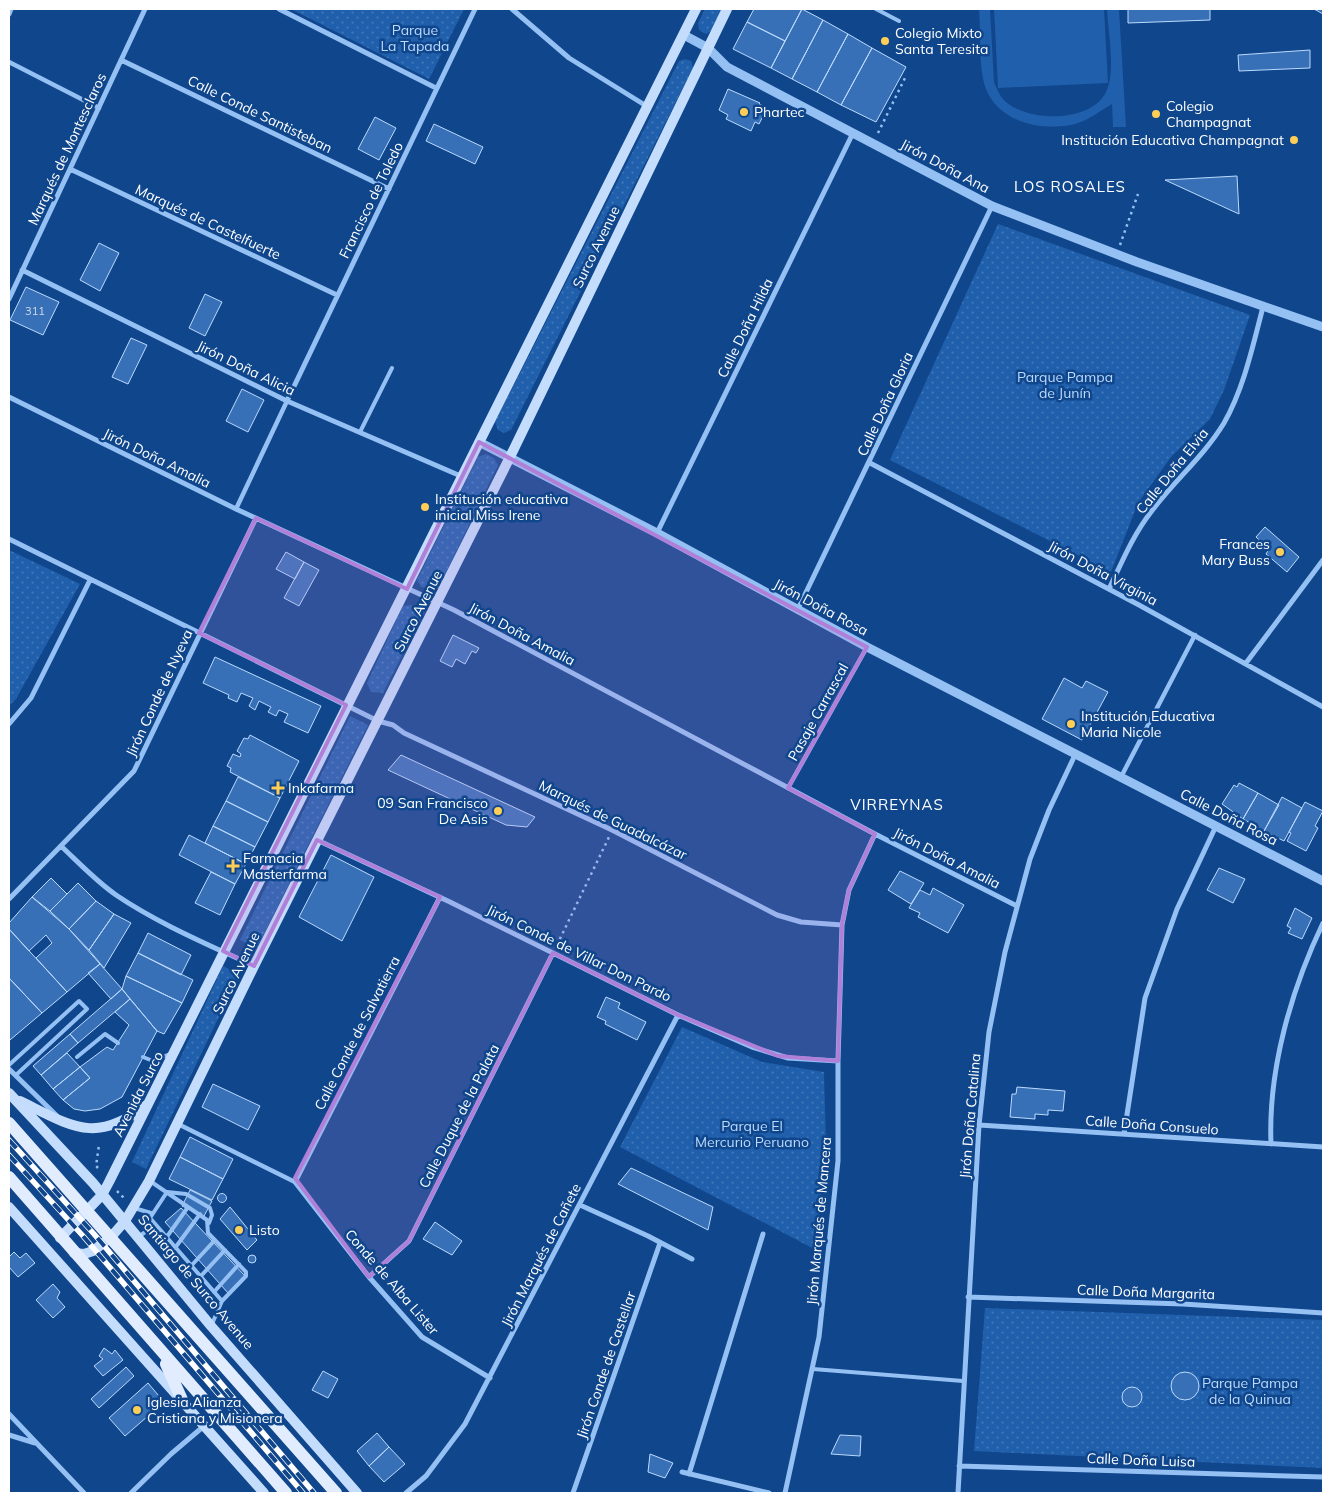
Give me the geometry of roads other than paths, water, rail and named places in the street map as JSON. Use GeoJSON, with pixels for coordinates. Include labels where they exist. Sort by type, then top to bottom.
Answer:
{"type":"FeatureCollection","features":[{"type":"Feature","properties":{"kind":"main road","name":"Surco Avenue"},"geometry":{"type":"LineString","coordinates":[[223,952],[346,705],[407,589],[696,9]]}},
{"type":"Feature","properties":{"kind":"main road","name":"Surco Avenue"},"geometry":{"type":"LineString","coordinates":[[125,1221],[130,1204],[150,1181],[254,966],[510,457],[727,9]]}},
{"type":"Feature","properties":{"kind":"main road","name":"Avenida Surco"},"geometry":{"type":"LineString","coordinates":[[60,1238],[102,1195],[151,1102],[223,952]]}},
{"type":"Feature","properties":{"kind":"main road"},"geometry":{"type":"LineString","coordinates":[[11,1096],[79,1128],[98,1129],[120,1124],[151,1102]]}},
{"type":"Feature","properties":{"kind":"main road","name":"Santiago de Surco Avenue"},"geometry":{"type":"LineString","coordinates":[[11,1096],[125,1221],[211,1326],[357,1493]]}},
{"type":"Feature","properties":{"kind":"main road"},"geometry":{"type":"LineString","coordinates":[[9,1123],[335,1493]]}},
{"type":"Feature","properties":{"kind":"main road"},"geometry":{"type":"LineString","coordinates":[[9,1177],[60,1238],[286,1493]]}},
{"type":"Feature","properties":{"kind":"main road"},"geometry":{"type":"LineString","coordinates":[[9,1207],[264,1493]]}},
{"type":"Feature","properties":{"kind":"main road"},"geometry":{"type":"LineString","coordinates":[[74,1253],[84,1254],[93,1251],[111,1237],[125,1221]]}},
{"type":"Feature","properties":{"kind":"main road"},"geometry":{"type":"LineString","coordinates":[[161,1353],[183,1402]]}},
{"type":"Feature","properties":{"kind":"street"},"geometry":{"type":"LineString","coordinates":[[9,14],[11,9]]}},
{"type":"Feature","properties":{"kind":"street","name":"Marqués de Montesclaros"},"geometry":{"type":"LineString","coordinates":[[9,299],[145,9]]}},
{"type":"Feature","properties":{"kind":"street"},"geometry":{"type":"LineString","coordinates":[[278,9],[436,88]]}},
{"type":"Feature","properties":{"kind":"street","name":"Francisco de Toledo"},"geometry":{"type":"LineString","coordinates":[[287,401],[475,9]]}},
{"type":"Feature","properties":{"kind":"street"},"geometry":{"type":"LineString","coordinates":[[512,9],[569,58],[648,107]]}},
{"type":"Feature","properties":{"kind":"street","name":"Jirón Doña Ana"},"geometry":{"type":"LineString","coordinates":[[684,35],[708,48],[727,66],[992,206],[1117,254],[1323,328]]}},
{"type":"Feature","properties":{"kind":"street","name":"Calle Conde Santisteban"},"geometry":{"type":"LineString","coordinates":[[121,60],[388,189]]}},
{"type":"Feature","properties":{"kind":"street"},"geometry":{"type":"LineString","coordinates":[[9,62],[99,108]]}},
{"type":"Feature","properties":{"kind":"street","name":"Calle Doña Hilda"},"geometry":{"type":"LineString","coordinates":[[657,533],[853,133]]}},
{"type":"Feature","properties":{"kind":"street","name":"Marqués de Castelfuerte"},"geometry":{"type":"LineString","coordinates":[[70,169],[337,296]]}},
{"type":"Feature","properties":{"kind":"street","name":"Calle Doña Gloria"},"geometry":{"type":"LineString","coordinates":[[797,611],[870,464],[992,206]]}},
{"type":"Feature","properties":{"kind":"street","name":"Jirón Doña Alicia"},"geometry":{"type":"LineString","coordinates":[[22,270],[287,401],[463,477]]}},
{"type":"Feature","properties":{"kind":"street","name":"Calle Doña Elvia"},"geometry":{"type":"LineString","coordinates":[[1110,589],[1137,532],[1150,512],[1211,442],[1224,422],[1241,381],[1263,307]]}},
{"type":"Feature","properties":{"kind":"street","name":"Jirón Doña Amalia"},"geometry":{"type":"LineString","coordinates":[[9,397],[256,518],[437,603],[874,834],[1017,906]]}},
{"type":"Feature","properties":{"kind":"street"},"geometry":{"type":"LineString","coordinates":[[236,508],[287,401]]}},
{"type":"Feature","properties":{"kind":"street"},"geometry":{"type":"LineString","coordinates":[[479,442],[510,457]]}},
{"type":"Feature","properties":{"kind":"street","name":"Jirón Doña Rosa"},"geometry":{"type":"LineString","coordinates":[[510,457],[657,533],[797,611],[1075,755],[1122,777]]}},
{"type":"Feature","properties":{"kind":"street","name":"Jirón Doña Virginia"},"geometry":{"type":"LineString","coordinates":[[870,464],[1110,589],[1323,707]]}},
{"type":"Feature","properties":{"kind":"street","name":"Jirón Conde de Nyeva"},"geometry":{"type":"LineString","coordinates":[[9,899],[134,771],[256,518]]}},
{"type":"Feature","properties":{"kind":"street","name":"Marqués de Guadalcázar"},"geometry":{"type":"LineString","coordinates":[[9,540],[378,721],[393,725],[404,733],[612,830],[777,916],[800,922],[842,925]]}},
{"type":"Feature","properties":{"kind":"street"},"geometry":{"type":"LineString","coordinates":[[1246,663],[1323,560]]}},
{"type":"Feature","properties":{"kind":"street"},"geometry":{"type":"LineString","coordinates":[[9,724],[30,698],[90,580]]}},
{"type":"Feature","properties":{"kind":"street"},"geometry":{"type":"LineString","coordinates":[[1122,777],[1195,635]]}},
{"type":"Feature","properties":{"kind":"street","name":"Pasaje Carrascal"},"geometry":{"type":"LineString","coordinates":[[788,788],[867,647]]}},
{"type":"Feature","properties":{"kind":"street","name":"Jirón Doña Catalina"},"geometry":{"type":"LineString","coordinates":[[958,1493],[979,1125],[989,1032],[1017,906],[1036,844],[1075,755]]}},
{"type":"Feature","properties":{"kind":"street","name":"Calle Doña Rosa"},"geometry":{"type":"LineString","coordinates":[[1122,777],[1323,881]]}},
{"type":"Feature","properties":{"kind":"street"},"geometry":{"type":"LineString","coordinates":[[1124,1134],[1145,998],[1177,909],[1216,826]]}},
{"type":"Feature","properties":{"kind":"street","name":"Jirón Marqués de Mancera"},"geometry":{"type":"LineString","coordinates":[[785,1493],[819,1337],[838,1161],[838,1061],[842,925],[849,890],[874,834]]}},
{"type":"Feature","properties":{"kind":"street","name":"Jirón Conde de Villar Don Pardo"},"geometry":{"type":"LineString","coordinates":[[318,840],[440,897],[678,1015],[778,1056],[838,1061]]}},
{"type":"Feature","properties":{"kind":"street"},"geometry":{"type":"LineString","coordinates":[[61,846],[89,873],[116,895],[162,922],[254,966]]}},
{"type":"Feature","properties":{"kind":"street","name":"Calle Conde de Salvatierra"},"geometry":{"type":"LineString","coordinates":[[295,1181],[440,897]]}},
{"type":"Feature","properties":{"kind":"street"},"geometry":{"type":"LineString","coordinates":[[1271,1144],[1274,1085],[1284,1033],[1302,976],[1323,923]]}},
{"type":"Feature","properties":{"kind":"street","name":"Calle Duque de la Palata"},"geometry":{"type":"LineString","coordinates":[[369,1277],[409,1241],[553,953]]}},
{"type":"Feature","properties":{"kind":"street","name":"Jirón Marqués de Cañete"},"geometry":{"type":"LineString","coordinates":[[406,1493],[426,1476],[465,1424],[678,1015]]}},
{"type":"Feature","properties":{"kind":"street"},"geometry":{"type":"LineString","coordinates":[[9,1069],[64,1122]]}},
{"type":"Feature","properties":{"kind":"street"},"geometry":{"type":"LineString","coordinates":[[178,1124],[295,1181]]}},
{"type":"Feature","properties":{"kind":"street","name":"Calle Doña Consuelo"},"geometry":{"type":"LineString","coordinates":[[979,1125],[1323,1147]]}},
{"type":"Feature","properties":{"kind":"street","name":"Conde de Alba Lister"},"geometry":{"type":"LineString","coordinates":[[295,1181],[369,1277],[422,1337],[490,1378]]}},
{"type":"Feature","properties":{"kind":"street"},"geometry":{"type":"LineString","coordinates":[[580,1205],[648,1236],[692,1259]]}},
{"type":"Feature","properties":{"kind":"street"},"geometry":{"type":"LineString","coordinates":[[689,1474],[764,1234]]}},
{"type":"Feature","properties":{"kind":"street","name":"Jirón Conde de Castellar"},"geometry":{"type":"LineString","coordinates":[[573,1493],[660,1243]]}},
{"type":"Feature","properties":{"kind":"street","name":"Calle Doña Margarita"},"geometry":{"type":"LineString","coordinates":[[968,1297],[1183,1304],[1323,1312]]}},
{"type":"Feature","properties":{"kind":"street"},"geometry":{"type":"LineString","coordinates":[[9,1414],[84,1493]]}},
{"type":"Feature","properties":{"kind":"street"},"geometry":{"type":"LineString","coordinates":[[130,1493],[205,1426]]}},
{"type":"Feature","properties":{"kind":"street"},"geometry":{"type":"LineString","coordinates":[[9,1435],[37,1443]]}},
{"type":"Feature","properties":{"kind":"street","name":"Calle Doña Luisa"},"geometry":{"type":"LineString","coordinates":[[959,1466],[1323,1478]]}},
{"type":"Feature","properties":{"kind":"street"},"geometry":{"type":"LineString","coordinates":[[682,1472],[770,1493]]}},
{"type":"Feature","properties":{"kind":"lane"},"geometry":{"type":"LineString","coordinates":[[876,9],[899,21]]}},
{"type":"Feature","properties":{"kind":"lane"},"geometry":{"type":"LineString","coordinates":[[360,432],[392,368]]}},
{"type":"Feature","properties":{"kind":"lane"},"geometry":{"type":"LineString","coordinates":[[9,1065],[79,1001],[87,1009],[16,1075]]}},
{"type":"Feature","properties":{"kind":"lane"},"geometry":{"type":"LineString","coordinates":[[77,1057],[104,1034],[118,1043]]}},
{"type":"Feature","properties":{"kind":"lane"},"geometry":{"type":"LineString","coordinates":[[142,1058],[153,1061],[174,1052]]}},
{"type":"Feature","properties":{"kind":"lane"},"geometry":{"type":"LineString","coordinates":[[150,1181],[200,1214],[209,1223]]}},
{"type":"Feature","properties":{"kind":"lane"},"geometry":{"type":"LineString","coordinates":[[167,1192],[151,1213],[150,1218],[154,1226],[222,1302]]}},
{"type":"Feature","properties":{"kind":"lane"},"geometry":{"type":"LineString","coordinates":[[167,1192],[186,1194],[210,1208],[212,1215],[208,1233],[239,1264],[246,1276],[222,1302],[211,1326]]}},
{"type":"Feature","properties":{"kind":"lane"},"geometry":{"type":"LineString","coordinates":[[130,1204],[151,1213]]}},
{"type":"Feature","properties":{"kind":"lane"},"geometry":{"type":"LineString","coordinates":[[166,1238],[188,1207]]}},
{"type":"Feature","properties":{"kind":"lane"},"geometry":{"type":"LineString","coordinates":[[175,1248],[200,1214]]}},
{"type":"Feature","properties":{"kind":"lane"},"geometry":{"type":"LineString","coordinates":[[138,1237],[154,1226]]}},
{"type":"Feature","properties":{"kind":"lane"},"geometry":{"type":"LineString","coordinates":[[191,1266],[215,1240]]}},
{"type":"Feature","properties":{"kind":"lane"},"geometry":{"type":"LineString","coordinates":[[200,1277],[225,1250]]}},
{"type":"Feature","properties":{"kind":"lane"},"geometry":{"type":"LineString","coordinates":[[214,1292],[239,1264]]}},
{"type":"Feature","properties":{"kind":"lane"},"geometry":{"type":"LineString","coordinates":[[813,1369],[963,1381]]}},
{"type":"Feature","properties":{"kind":"railway"},"geometry":{"type":"LineString","coordinates":[[9,1140],[94,1234],[314,1493]]}},
{"type":"Feature","properties":{"kind":"railway"},"geometry":{"type":"LineString","coordinates":[[9,1155],[83,1236],[303,1493]]}},
{"type":"Feature","properties":{"kind":"place","name":"Colegio Mixto Santa Teresita"},"geometry":{"type":"Point","coordinates":[885,41]}},
{"type":"Feature","properties":{"kind":"place","name":"Phartec"},"geometry":{"type":"Point","coordinates":[744,112]}},
{"type":"Feature","properties":{"kind":"place","name":"Colegio Champagnat"},"geometry":{"type":"Point","coordinates":[1156,114]}},
{"type":"Feature","properties":{"kind":"place","name":"Institución Educativa Champagnat"},"geometry":{"type":"Point","coordinates":[1294,140]}},
{"type":"Feature","properties":{"kind":"place","name":"Institución educativa inicial Miss Irene"},"geometry":{"type":"Point","coordinates":[425,507]}},
{"type":"Feature","properties":{"kind":"place","name":"Frances Mary Buss"},"geometry":{"type":"Point","coordinates":[1280,552]}},
{"type":"Feature","properties":{"kind":"place","name":"Institución Educativa Maria Nicole"},"geometry":{"type":"Point","coordinates":[1071,724]}},
{"type":"Feature","properties":{"kind":"place","name":"Inkafarma"},"geometry":{"type":"Point","coordinates":[278,788]}},
{"type":"Feature","properties":{"kind":"place","name":"09 San Francisco De Asis"},"geometry":{"type":"Point","coordinates":[498,811]}},
{"type":"Feature","properties":{"kind":"place","name":"Farmacia Masterfarma"},"geometry":{"type":"Point","coordinates":[233,866]}},
{"type":"Feature","properties":{"kind":"place","name":"Listo"},"geometry":{"type":"Point","coordinates":[239,1230]}},
{"type":"Feature","properties":{"kind":"place","name":"Iglesia Alianza Cristiana y Misionera"},"geometry":{"type":"Point","coordinates":[137,1410]}},
{"type":"Feature","properties":{"kind":"district","name":"LOS ROSALES"},"geometry":{"type":"Point","coordinates":[1070,187]}},
{"type":"Feature","properties":{"kind":"district","name":"VIRREYNAS"},"geometry":{"type":"Point","coordinates":[897,805]}},
{"type":"Feature","properties":{"kind":"park label","name":"Parque La Tapada"},"geometry":{"type":"Point","coordinates":[415,38]}},
{"type":"Feature","properties":{"kind":"park label","name":"Parque Pampa de Junín"},"geometry":{"type":"Point","coordinates":[1065,386]}},
{"type":"Feature","properties":{"kind":"park label","name":"Parque El Mercurio Peruano"},"geometry":{"type":"Point","coordinates":[752,1134]}},
{"type":"Feature","properties":{"kind":"park label","name":"Parque Pampa de la Quinua"},"geometry":{"type":"Point","coordinates":[1250,1392]}}]}
